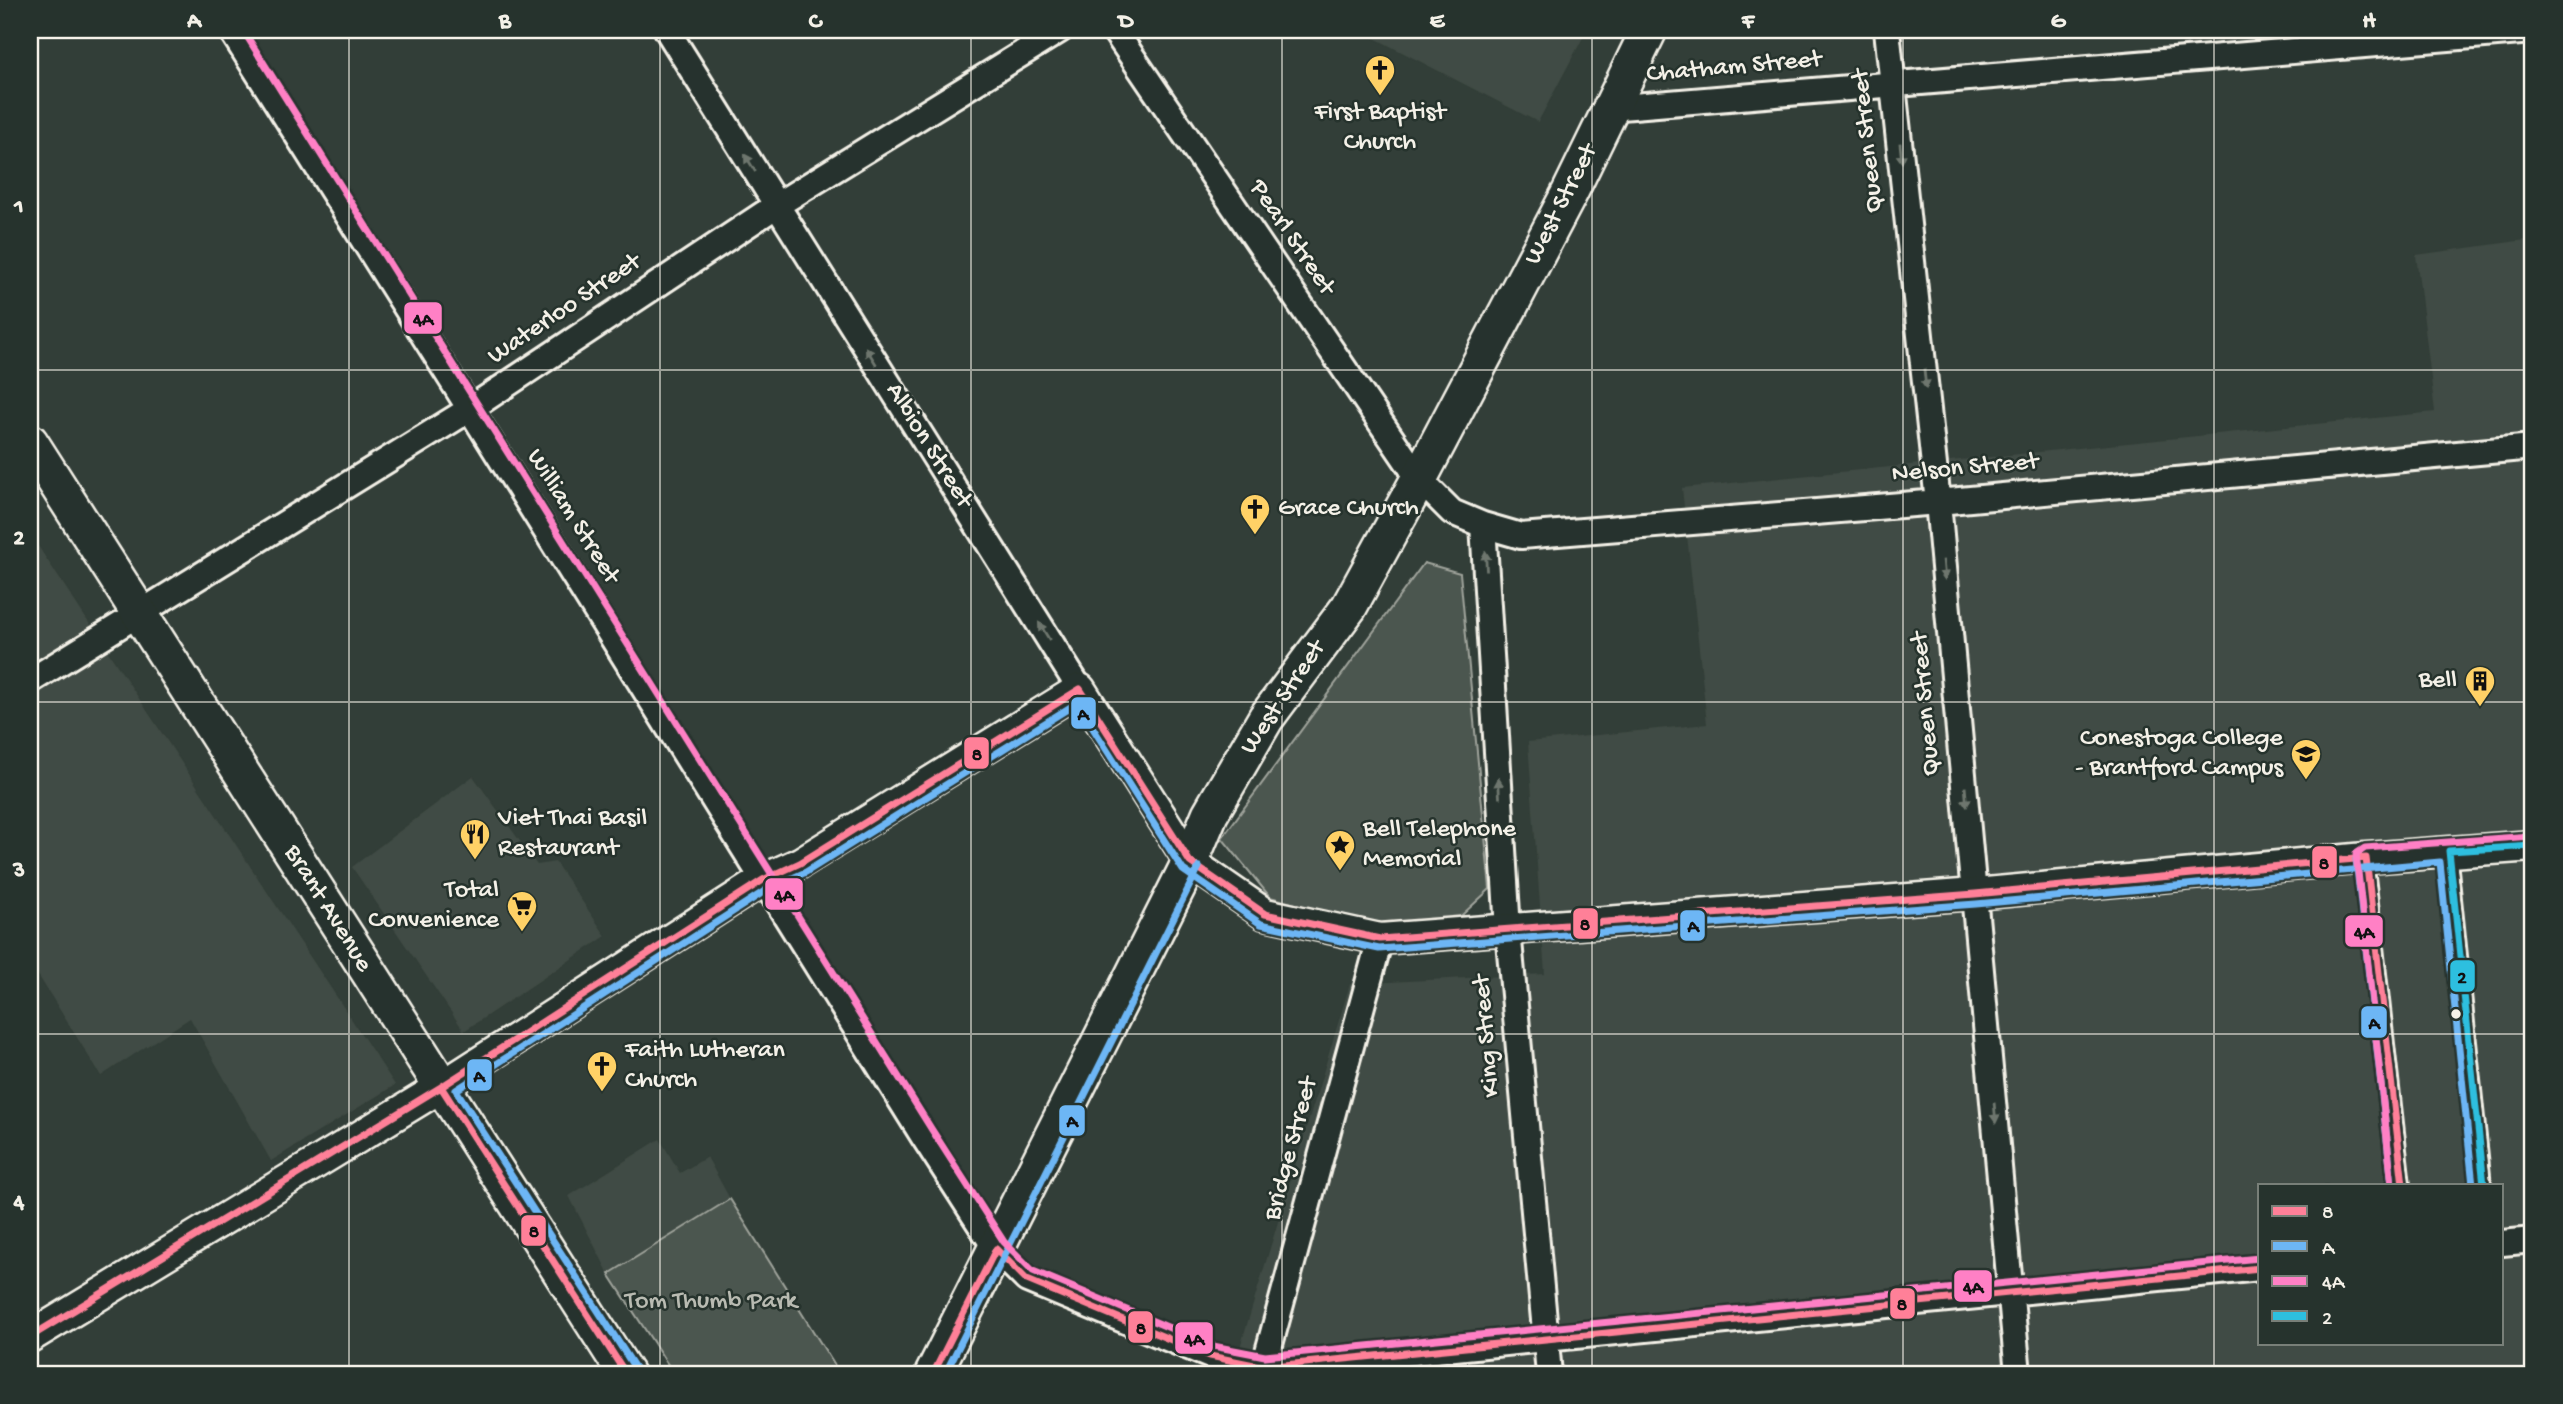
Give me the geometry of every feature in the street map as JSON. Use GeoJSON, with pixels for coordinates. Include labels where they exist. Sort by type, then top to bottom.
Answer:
{"type":"FeatureCollection","features":[{"type":"Feature","properties":{"kind":"main road","name":"West Street"},"geometry":{"type":"LineString","coordinates":[[933,1374],[1190,862],[1210,814],[1266,718],[1349,607],[1570,192],[1649,30]]}},
{"type":"Feature","properties":{"kind":"main road","name":"Brant Avenue"},"geometry":{"type":"LineString","coordinates":[[30,442],[626,1374]]}},
{"type":"Feature","properties":{"kind":"street","name":"William Street"},"geometry":{"type":"LineString","coordinates":[[231,30],[996,1249],[1027,1280],[1210,1356],[1263,1371],[1547,1338],[2258,1268]]}},
{"type":"Feature","properties":{"kind":"street","name":"Albion Street"},"geometry":{"type":"LineString","coordinates":[[667,30],[1190,862]]}},
{"type":"Feature","properties":{"kind":"street","name":"Waterloo Street"},"geometry":{"type":"LineString","coordinates":[[30,681],[470,409],[777,205],[1060,30]]}},
{"type":"Feature","properties":{"kind":"street","name":"Pearl Street"},"geometry":{"type":"LineString","coordinates":[[1114,30],[1419,479]]}},
{"type":"Feature","properties":{"kind":"street","name":"Queen Street"},"geometry":{"type":"LineString","coordinates":[[1887,30],[1938,502],[2018,1374]]}},
{"type":"Feature","properties":{"kind":"street","name":"Chatham Street"},"geometry":{"type":"LineString","coordinates":[[1609,108],[2533,31]]}},
{"type":"Feature","properties":{"kind":"street","name":"Nelson Street"},"geometry":{"type":"LineString","coordinates":[[1419,479],[1452,512],[1521,536],[1938,502],[2533,447]]}},
{"type":"Feature","properties":{"kind":"street","name":"King Street"},"geometry":{"type":"LineString","coordinates":[[1483,525],[1508,930],[1549,1374]]}},
{"type":"Feature","properties":{"kind":"street"},"geometry":{"type":"LineString","coordinates":[[30,1337],[441,1087],[763,880],[800,863],[1080,689]]}},
{"type":"Feature","properties":{"kind":"street"},"geometry":{"type":"LineString","coordinates":[[1190,862],[1265,914],[1380,939],[1975,894],[2366,858],[2533,846]]}},
{"type":"Feature","properties":{"kind":"street","name":"Bridge Street"},"geometry":{"type":"LineString","coordinates":[[1263,1371],[1380,939]]}},
{"type":"Feature","properties":{"kind":"street"},"geometry":{"type":"LineString","coordinates":[[2504,1243],[2533,1240]]}},
{"type":"Feature","properties":{"kind":"lane"},"geometry":{"type":"LineString","coordinates":[[2449,851],[2484,1184]]}},
{"type":"Feature","properties":{"kind":"lane"},"geometry":{"type":"LineString","coordinates":[[2366,858],[2403,1184]]}},
{"type":"Feature","properties":{"kind":"shaded area"},"geometry":{"type":"Polygon","coordinates":[[[1359,30],[1587,30],[1538,122],[1359,30]]]}},
{"type":"Feature","properties":{"kind":"shaded area"},"geometry":{"type":"Polygon","coordinates":[[[2533,239],[2533,1374],[1232,1374],[1350,984],[1545,974],[1528,742],[1707,724],[1682,488],[2435,412],[2416,255],[2533,239]]]}},
{"type":"Feature","properties":{"kind":"shaded area"},"geometry":{"type":"Polygon","coordinates":[[[30,534],[395,1085],[271,1161],[190,1018],[101,1076],[30,962],[30,534]]]}},
{"type":"Feature","properties":{"kind":"shaded area"},"geometry":{"type":"Polygon","coordinates":[[[473,776],[537,865],[555,862],[606,936],[464,1031],[352,867],[473,776]]]}},
{"type":"Feature","properties":{"kind":"shaded area"},"geometry":{"type":"Polygon","coordinates":[[[660,1139],[680,1173],[707,1157],[730,1199],[609,1274],[569,1196],[660,1139]]]}},
{"type":"Feature","properties":{"kind":"green space"},"geometry":{"type":"Polygon","coordinates":[[[1424,563],[1460,573],[1490,889],[1450,926],[1376,926],[1270,897],[1222,838],[1424,563]]]}},
{"type":"Feature","properties":{"kind":"green space","name":"Tom Thumb Park"},"geometry":{"type":"Polygon","coordinates":[[[730,1199],[840,1374],[674,1374],[609,1274],[730,1199]]]}},
{"type":"Feature","properties":{"kind":"transit line","name":"4A"},"geometry":{"type":"LineString","coordinates":[[243,30],[932,1130],[1004,1242],[1033,1271],[1213,1346],[1265,1356],[2258,1258]]}},
{"type":"Feature","properties":{"kind":"transit line","name":"8"},"geometry":{"type":"LineString","coordinates":[[30,1337],[441,1087],[763,880],[800,863],[1080,689],[1190,862],[1265,914],[1380,939],[1975,894],[2366,858],[2403,1184]]}},
{"type":"Feature","properties":{"kind":"transit line","name":"A"},"geometry":{"type":"LineString","coordinates":[[635,1368],[456,1090],[768,889],[806,872],[1077,703],[1183,870],[1261,924],[1379,949],[1976,904],[2440,862],[2473,1184]]}},
{"type":"Feature","properties":{"kind":"transit line","name":"4A"},"geometry":{"type":"LineString","coordinates":[[2392,1184],[2356,854],[2365,848],[2532,836]]}},
{"type":"Feature","properties":{"kind":"transit line","name":"2"},"geometry":{"type":"LineString","coordinates":[[2484,1184],[2449,851],[2533,846]]}},
{"type":"Feature","properties":{"kind":"transit line","name":"A"},"geometry":{"type":"LineString","coordinates":[[2356,859],[2392,1184]]}},
{"type":"Feature","properties":{"kind":"transit line","name":"A"},"geometry":{"type":"LineString","coordinates":[[945,1374],[1199,867]]}},
{"type":"Feature","properties":{"kind":"transit line","name":"8"},"geometry":{"type":"LineString","coordinates":[[441,1087],[626,1374]]}},
{"type":"Feature","properties":{"kind":"transit line","name":"8"},"geometry":{"type":"LineString","coordinates":[[933,1374],[996,1249],[1027,1280],[1210,1356],[1264,1367],[2258,1268]]}},
{"type":"Feature","properties":{"kind":"place","name":"First Baptist Church"},"geometry":{"type":"Point","coordinates":[1380,97]}},
{"type":"Feature","properties":{"kind":"place","name":"Grace Church"},"geometry":{"type":"Point","coordinates":[1255,536]}},
{"type":"Feature","properties":{"kind":"place","name":"Bell"},"geometry":{"type":"Point","coordinates":[2480,708]}},
{"type":"Feature","properties":{"kind":"place","name":"Conestoga College - Brantford Campus"},"geometry":{"type":"Point","coordinates":[2306,781]}},
{"type":"Feature","properties":{"kind":"place","name":"Viet Thai Basil Restaurant"},"geometry":{"type":"Point","coordinates":[475,861]}},
{"type":"Feature","properties":{"kind":"place","name":"Bell Telephone Memorial"},"geometry":{"type":"Point","coordinates":[1340,872]}},
{"type":"Feature","properties":{"kind":"place","name":"Total Convenience"},"geometry":{"type":"Point","coordinates":[522,933]}},
{"type":"Feature","properties":{"kind":"place","name":"Faith Lutheran Church"},"geometry":{"type":"Point","coordinates":[602,1093]}}]}
